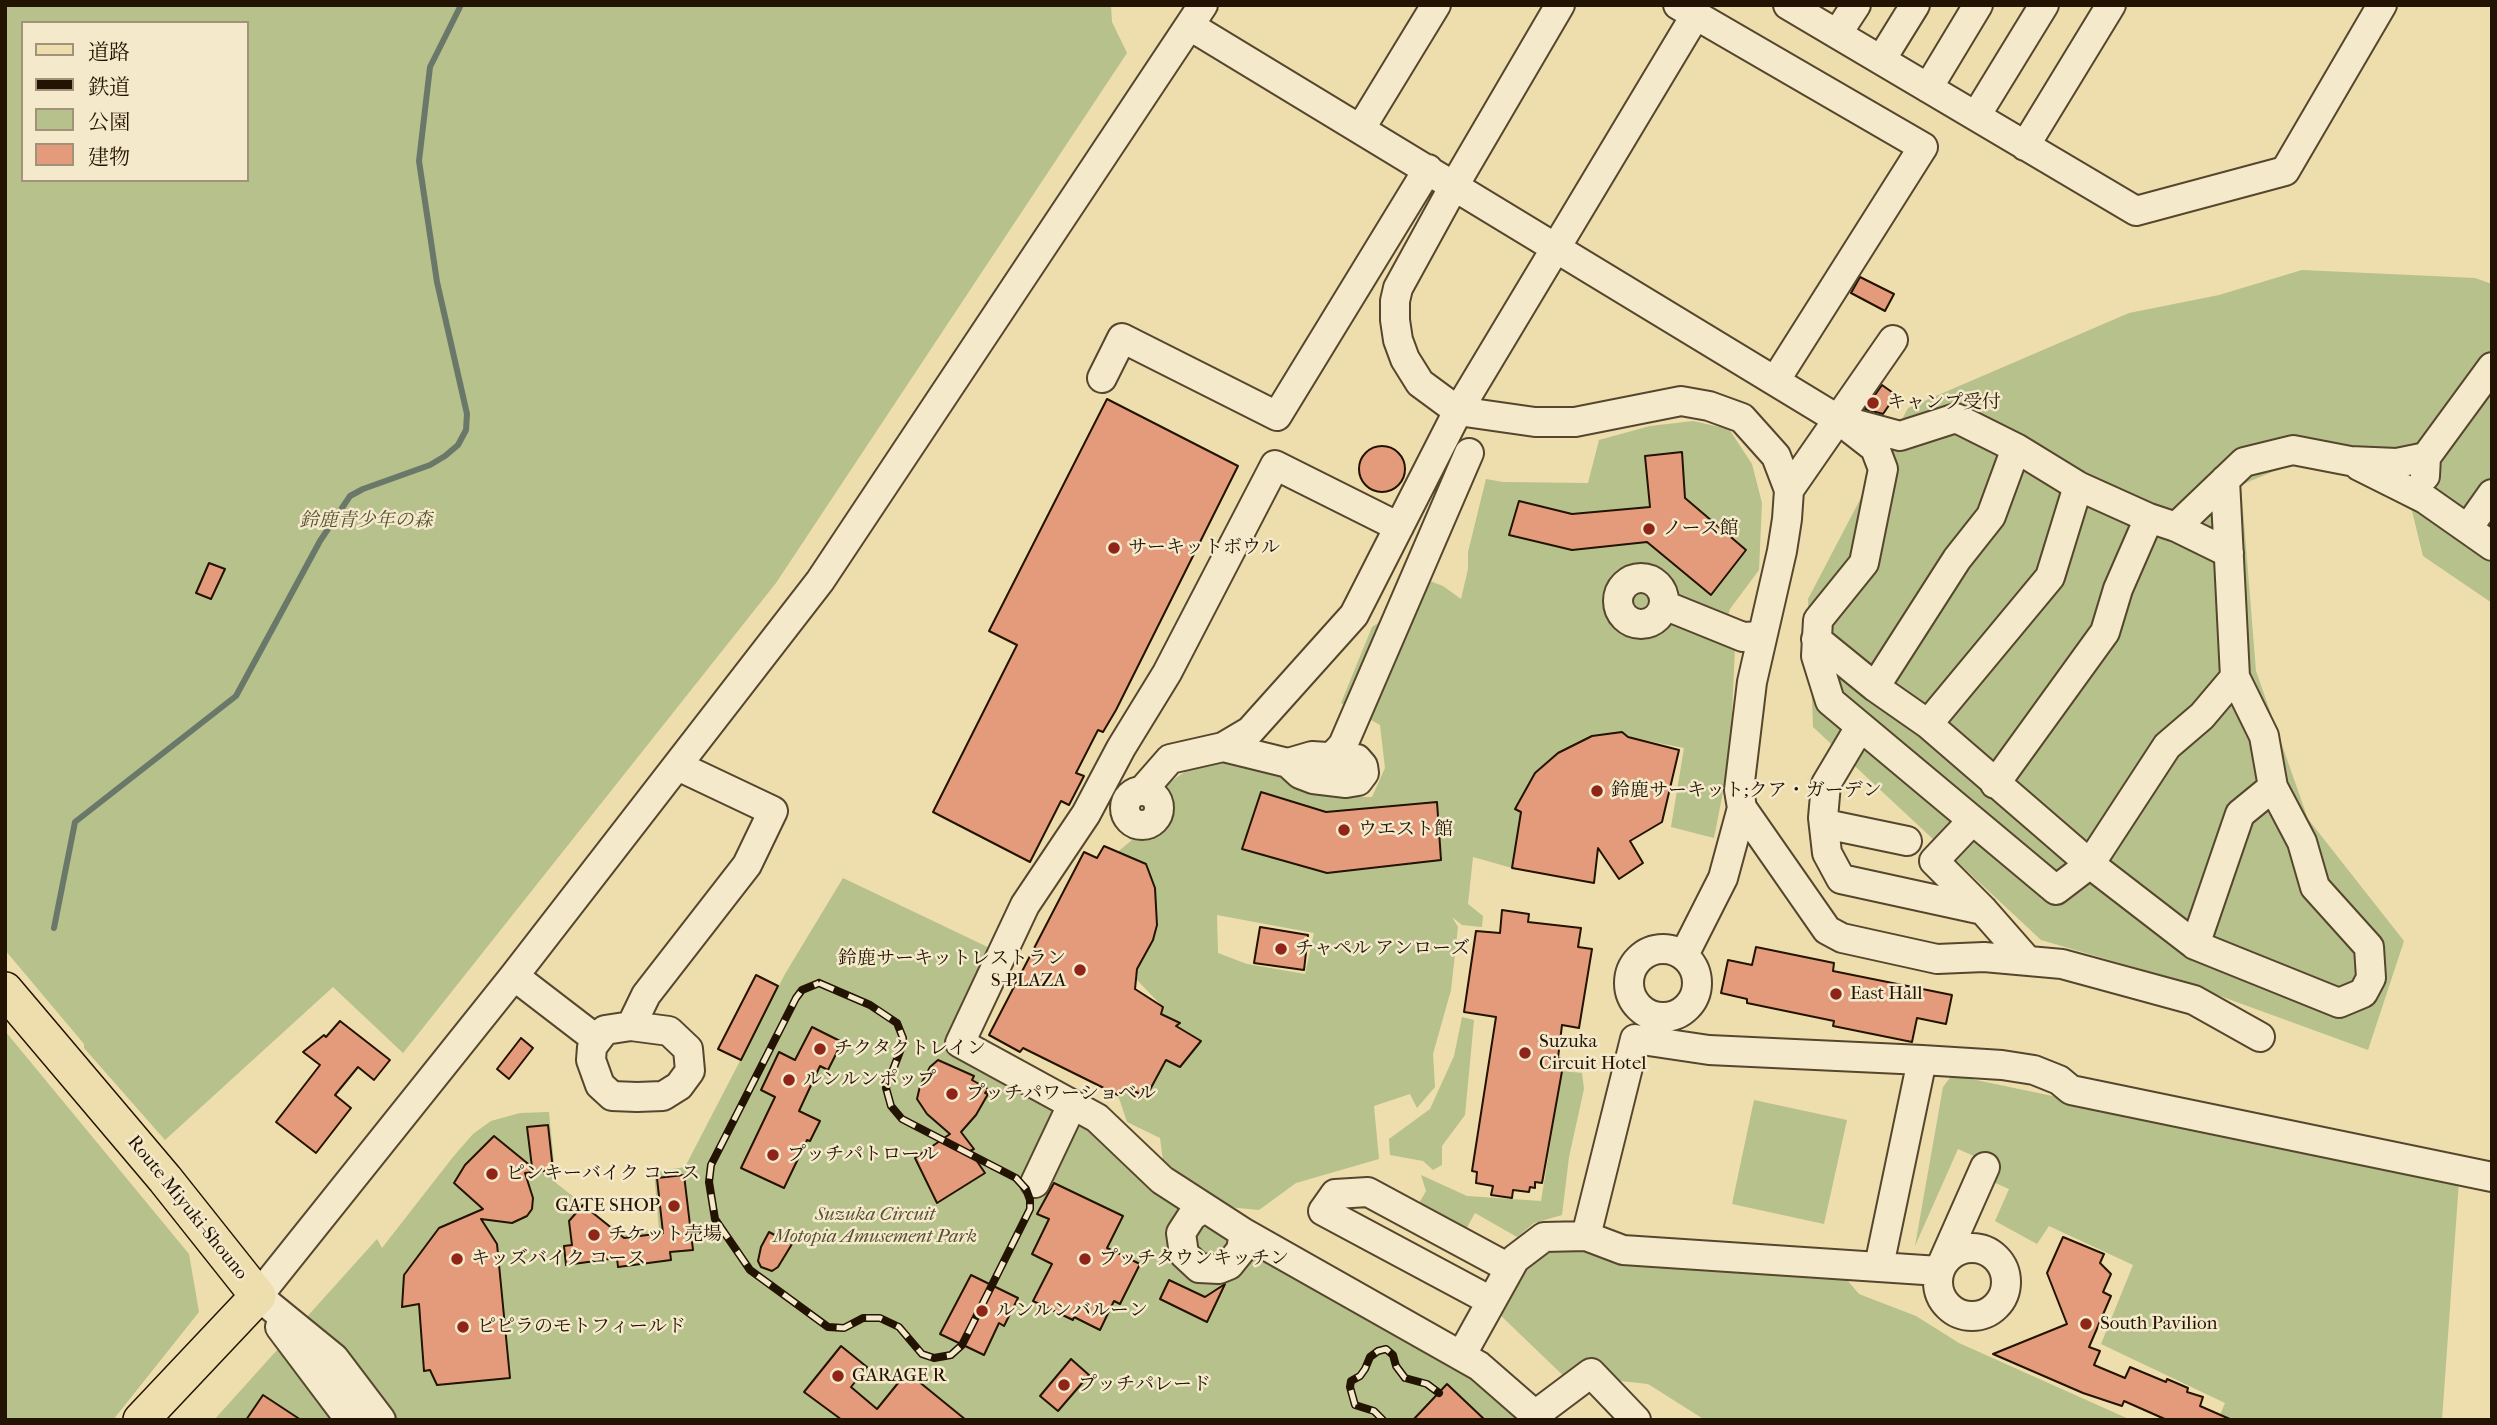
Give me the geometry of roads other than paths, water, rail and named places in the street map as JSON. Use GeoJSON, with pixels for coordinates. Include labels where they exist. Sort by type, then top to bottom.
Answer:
{"type":"FeatureCollection","features":[{"type":"Feature","properties":{"kind":"main road","name":"Route Miyuki-Shouno"},"geometry":{"type":"LineString","coordinates":[[5,989],[165,1179],[258,1296],[141,1420]]}},
{"type":"Feature","properties":{"kind":"street"},"geometry":{"type":"LineString","coordinates":[[1361,128],[1436,5]]}},
{"type":"Feature","properties":{"kind":"street"},"geometry":{"type":"LineString","coordinates":[[1560,5],[1398,288],[1395,320],[1405,359],[1420,383],[1458,411],[1535,422],[1575,422],[1681,401],[1709,405],[1742,418],[1776,456],[1789,490],[1783,551],[1752,682],[1739,790],[1742,808],[1723,878],[1684,955]]}},
{"type":"Feature","properties":{"kind":"street"},"geometry":{"type":"LineString","coordinates":[[1837,34],[1856,5]]}},
{"type":"Feature","properties":{"kind":"street"},"geometry":{"type":"LineString","coordinates":[[1881,61],[1915,5]]}},
{"type":"Feature","properties":{"kind":"street"},"geometry":{"type":"LineString","coordinates":[[1927,88],[1978,5]]}},
{"type":"Feature","properties":{"kind":"street"},"geometry":{"type":"LineString","coordinates":[[1976,116],[2043,5]]}},
{"type":"Feature","properties":{"kind":"street"},"geometry":{"type":"LineString","coordinates":[[2025,146],[2111,5]]}},
{"type":"Feature","properties":{"kind":"street"},"geometry":{"type":"LineString","coordinates":[[1794,7],[2136,211],[2286,171],[2382,5]]}},
{"type":"Feature","properties":{"kind":"street"},"geometry":{"type":"LineString","coordinates":[[1142,791],[1170,760],[1223,747],[1250,731],[1354,615],[1458,411],[1556,249],[1686,10],[1923,147],[1775,381]]}},
{"type":"Feature","properties":{"kind":"street"},"geometry":{"type":"LineString","coordinates":[[258,1296],[514,976],[820,581],[1197,15],[1361,128],[1839,420],[1875,448],[1883,469],[1864,563],[1818,620],[1816,656],[1830,701],[2056,891],[2090,864],[2167,746],[2202,716],[2235,677]]}},
{"type":"Feature","properties":{"kind":"street"},"geometry":{"type":"LineString","coordinates":[[1102,378],[1122,338],[1277,416],[1429,169]]}},
{"type":"Feature","properties":{"kind":"street"},"geometry":{"type":"LineString","coordinates":[[1789,490],[1893,340]]}},
{"type":"Feature","properties":{"kind":"street"},"geometry":{"type":"LineString","coordinates":[[2425,499],[2426,457],[2492,368]]}},
{"type":"Feature","properties":{"kind":"street"},"geometry":{"type":"LineString","coordinates":[[1839,420],[1900,436],[1956,418],[2016,448],[2078,486],[2149,518],[2176,527],[2229,553]]}},
{"type":"Feature","properties":{"kind":"street"},"geometry":{"type":"LineString","coordinates":[[1875,687],[1958,559],[1991,516],[2016,448]]}},
{"type":"Feature","properties":{"kind":"street"},"geometry":{"type":"LineString","coordinates":[[2176,527],[2244,462],[2293,450],[2350,461],[2397,463],[2426,457]]}},
{"type":"Feature","properties":{"kind":"street"},"geometry":{"type":"LineString","coordinates":[[1223,747],[1288,762],[1300,774],[1312,779],[1346,783],[1358,781],[1364,773],[1363,766],[1357,760],[1331,758],[1343,745],[1469,453]]}},
{"type":"Feature","properties":{"kind":"street"},"geometry":{"type":"LineString","coordinates":[[2350,461],[2425,499],[2492,546]]}},
{"type":"Feature","properties":{"kind":"street"},"geometry":{"type":"LineString","coordinates":[[1399,527],[1275,465],[1167,673],[1121,748],[1086,814],[1025,905],[960,1044],[1097,1118],[1161,1180],[1244,1233],[1479,1366],[1538,1417],[1591,1373],[1636,1420]]}},
{"type":"Feature","properties":{"kind":"street"},"geometry":{"type":"LineString","coordinates":[[1816,639],[1875,687],[1928,724],[1994,784],[2090,864],[2195,945],[2339,1003],[2363,993],[2371,978],[2369,947],[2315,887],[2302,842],[2273,787],[2264,736],[2235,677],[2225,480]]}},
{"type":"Feature","properties":{"kind":"street"},"geometry":{"type":"LineString","coordinates":[[1928,724],[2050,577],[2078,486]]}},
{"type":"Feature","properties":{"kind":"street"},"geometry":{"type":"LineString","coordinates":[[2468,528],[2492,494]]}},
{"type":"Feature","properties":{"kind":"street"},"geometry":{"type":"LineString","coordinates":[[1994,784],[2105,632],[2118,589],[2149,518]]}},
{"type":"Feature","properties":{"kind":"street"},"geometry":{"type":"LineString","coordinates":[[1664,605],[1743,637],[1761,636]]}},
{"type":"Feature","properties":{"kind":"street"},"geometry":{"type":"LineString","coordinates":[[1860,727],[1826,784],[1824,818],[1827,853],[1841,879],[1983,910]]}},
{"type":"Feature","properties":{"kind":"street"},"geometry":{"type":"LineString","coordinates":[[631,1026],[646,995],[747,865],[772,811],[678,766]]}},
{"type":"Feature","properties":{"kind":"street"},"geometry":{"type":"LineString","coordinates":[[2195,945],[2240,814],[2273,787]]}},
{"type":"Feature","properties":{"kind":"street"},"geometry":{"type":"LineString","coordinates":[[1742,808],[1827,930],[1842,938],[1937,959],[1984,957],[2062,964],[2194,1000],[2260,1037]]}},
{"type":"Feature","properties":{"kind":"street"},"geometry":{"type":"LineString","coordinates":[[1972,821],[1934,861],[1983,910],[2026,959]]}},
{"type":"Feature","properties":{"kind":"street"},"geometry":{"type":"LineString","coordinates":[[1825,836],[1835,826],[1907,841]]}},
{"type":"Feature","properties":{"kind":"street"},"geometry":{"type":"LineString","coordinates":[[1661,948],[1673,950],[1684,955],[1692,964],[1698,986],[1695,998],[1688,1008],[1679,1014],[1668,1017],[1654,1016],[1638,1007],[1632,998],[1628,988],[1633,966],[1639,957],[1650,951],[1661,948]]}},
{"type":"Feature","properties":{"kind":"street"},"geometry":{"type":"LineString","coordinates":[[514,976],[596,1039]]}},
{"type":"Feature","properties":{"kind":"street"},"geometry":{"type":"LineString","coordinates":[[1586,1236],[1635,1039],[1654,1016]]}},
{"type":"Feature","properties":{"kind":"street"},"geometry":{"type":"LineString","coordinates":[[631,1026],[669,1031],[688,1049],[690,1070],[680,1086],[663,1096],[612,1096],[600,1085],[591,1060],[596,1039],[605,1030],[631,1026]]}},
{"type":"Feature","properties":{"kind":"street"},"geometry":{"type":"LineString","coordinates":[[1635,1039],[1709,1050],[1922,1060],[2002,1065],[2034,1070],[2059,1080],[2071,1090],[2492,1177]]}},
{"type":"Feature","properties":{"kind":"street"},"geometry":{"type":"LineString","coordinates":[[1879,1266],[1922,1060]]}},
{"type":"Feature","properties":{"kind":"street"},"geometry":{"type":"LineString","coordinates":[[1035,1183],[1072,1105]]}},
{"type":"Feature","properties":{"kind":"street"},"geometry":{"type":"LineString","coordinates":[[1461,1356],[1515,1258],[1544,1237],[1586,1236],[1623,1250],[1940,1268],[1985,1167]]}},
{"type":"Feature","properties":{"kind":"street"},"geometry":{"type":"LineString","coordinates":[[1491,1301],[1323,1211],[1335,1194],[1368,1192],[1509,1268]]}},
{"type":"Feature","properties":{"kind":"street"},"geometry":{"type":"LineString","coordinates":[[1204,1208],[1192,1216],[1181,1233],[1184,1254],[1199,1268],[1219,1269],[1236,1259],[1241,1250],[1244,1233]]}},
{"type":"Feature","properties":{"kind":"street"},"geometry":{"type":"LineString","coordinates":[[258,1296],[350,1420]]}},
{"type":"Feature","properties":{"kind":"street"},"geometry":{"type":"LineString","coordinates":[[258,1296],[334,1358],[381,1420]]}},
{"type":"Feature","properties":{"kind":"waterway"},"geometry":{"type":"LineString","coordinates":[[54,928],[75,822],[236,696],[320,541],[350,496],[430,465],[458,445],[466,430],[467,414],[437,282],[419,161],[430,67],[461,5]]}},
{"type":"Feature","properties":{"kind":"railway"},"geometry":{"type":"LineString","coordinates":[[819,983],[870,1005],[897,1023],[903,1038],[902,1046],[886,1088],[891,1106],[902,1119],[1016,1178],[1026,1189],[1030,1200],[1030,1209],[962,1345],[951,1355],[934,1358],[922,1354],[899,1327],[880,1318],[863,1318],[844,1328],[828,1327],[750,1270],[715,1219],[709,1182],[711,1165],[796,998],[802,990],[819,983]]}},
{"type":"Feature","properties":{"kind":"railway"},"geometry":{"type":"LineString","coordinates":[[1383,1420],[1374,1411],[1355,1405],[1350,1387],[1351,1381],[1360,1376],[1370,1357],[1378,1351],[1386,1349],[1393,1355],[1396,1366],[1405,1378],[1427,1384],[1439,1393]]}},
{"type":"Feature","properties":{"kind":"place","name":"キャンプ受付"},"geometry":{"type":"Point","coordinates":[1873,403]}},
{"type":"Feature","properties":{"kind":"place","name":"ノース館"},"geometry":{"type":"Point","coordinates":[1649,529]}},
{"type":"Feature","properties":{"kind":"place","name":"サーキットボウル"},"geometry":{"type":"Point","coordinates":[1114,548]}},
{"type":"Feature","properties":{"kind":"place","name":"鈴鹿サーキット;クア・ガーデン"},"geometry":{"type":"Point","coordinates":[1597,791]}},
{"type":"Feature","properties":{"kind":"place","name":"ウエスト館"},"geometry":{"type":"Point","coordinates":[1344,830]}},
{"type":"Feature","properties":{"kind":"place","name":"チャペル アンローズ"},"geometry":{"type":"Point","coordinates":[1281,949]}},
{"type":"Feature","properties":{"kind":"place","name":"鈴鹿サーキットレストラン S-PLAZA"},"geometry":{"type":"Point","coordinates":[1080,970]}},
{"type":"Feature","properties":{"kind":"place","name":"East Hall"},"geometry":{"type":"Point","coordinates":[1836,994]}},
{"type":"Feature","properties":{"kind":"place","name":"チクタクトレイン"},"geometry":{"type":"Point","coordinates":[820,1049]}},
{"type":"Feature","properties":{"kind":"place","name":"Suzuka Circuit Hotel"},"geometry":{"type":"Point","coordinates":[1525,1053]}},
{"type":"Feature","properties":{"kind":"place","name":"ルンルンポップ"},"geometry":{"type":"Point","coordinates":[789,1080]}},
{"type":"Feature","properties":{"kind":"place","name":"プッチパワーショベル"},"geometry":{"type":"Point","coordinates":[952,1094]}},
{"type":"Feature","properties":{"kind":"place","name":"プッチパトロール"},"geometry":{"type":"Point","coordinates":[773,1155]}},
{"type":"Feature","properties":{"kind":"place","name":"ピンキーバイク コース"},"geometry":{"type":"Point","coordinates":[492,1174]}},
{"type":"Feature","properties":{"kind":"place","name":"GATE SHOP"},"geometry":{"type":"Point","coordinates":[674,1206]}},
{"type":"Feature","properties":{"kind":"place","name":"チケット売場"},"geometry":{"type":"Point","coordinates":[594,1235]}},
{"type":"Feature","properties":{"kind":"place","name":"キッズバイク コース"},"geometry":{"type":"Point","coordinates":[457,1259]}},
{"type":"Feature","properties":{"kind":"place","name":"プッチタウンキッチン"},"geometry":{"type":"Point","coordinates":[1085,1259]}},
{"type":"Feature","properties":{"kind":"place","name":"ルンルンバルーン"},"geometry":{"type":"Point","coordinates":[982,1311]}},
{"type":"Feature","properties":{"kind":"place","name":"South Pavilion"},"geometry":{"type":"Point","coordinates":[2086,1324]}},
{"type":"Feature","properties":{"kind":"place","name":"ピピラのモトフィールド"},"geometry":{"type":"Point","coordinates":[463,1327]}},
{"type":"Feature","properties":{"kind":"place","name":"GARAGE R"},"geometry":{"type":"Point","coordinates":[838,1376]}},
{"type":"Feature","properties":{"kind":"place","name":"プッチパレード"},"geometry":{"type":"Point","coordinates":[1064,1385]}},
{"type":"Feature","properties":{"kind":"park label","name":"鈴鹿青少年の森"},"geometry":{"type":"Point","coordinates":[366,521]}},
{"type":"Feature","properties":{"kind":"park label","name":"Suzuka Circuit Motopia Amusement Park"},"geometry":{"type":"Point","coordinates":[875,1226]}}]}
